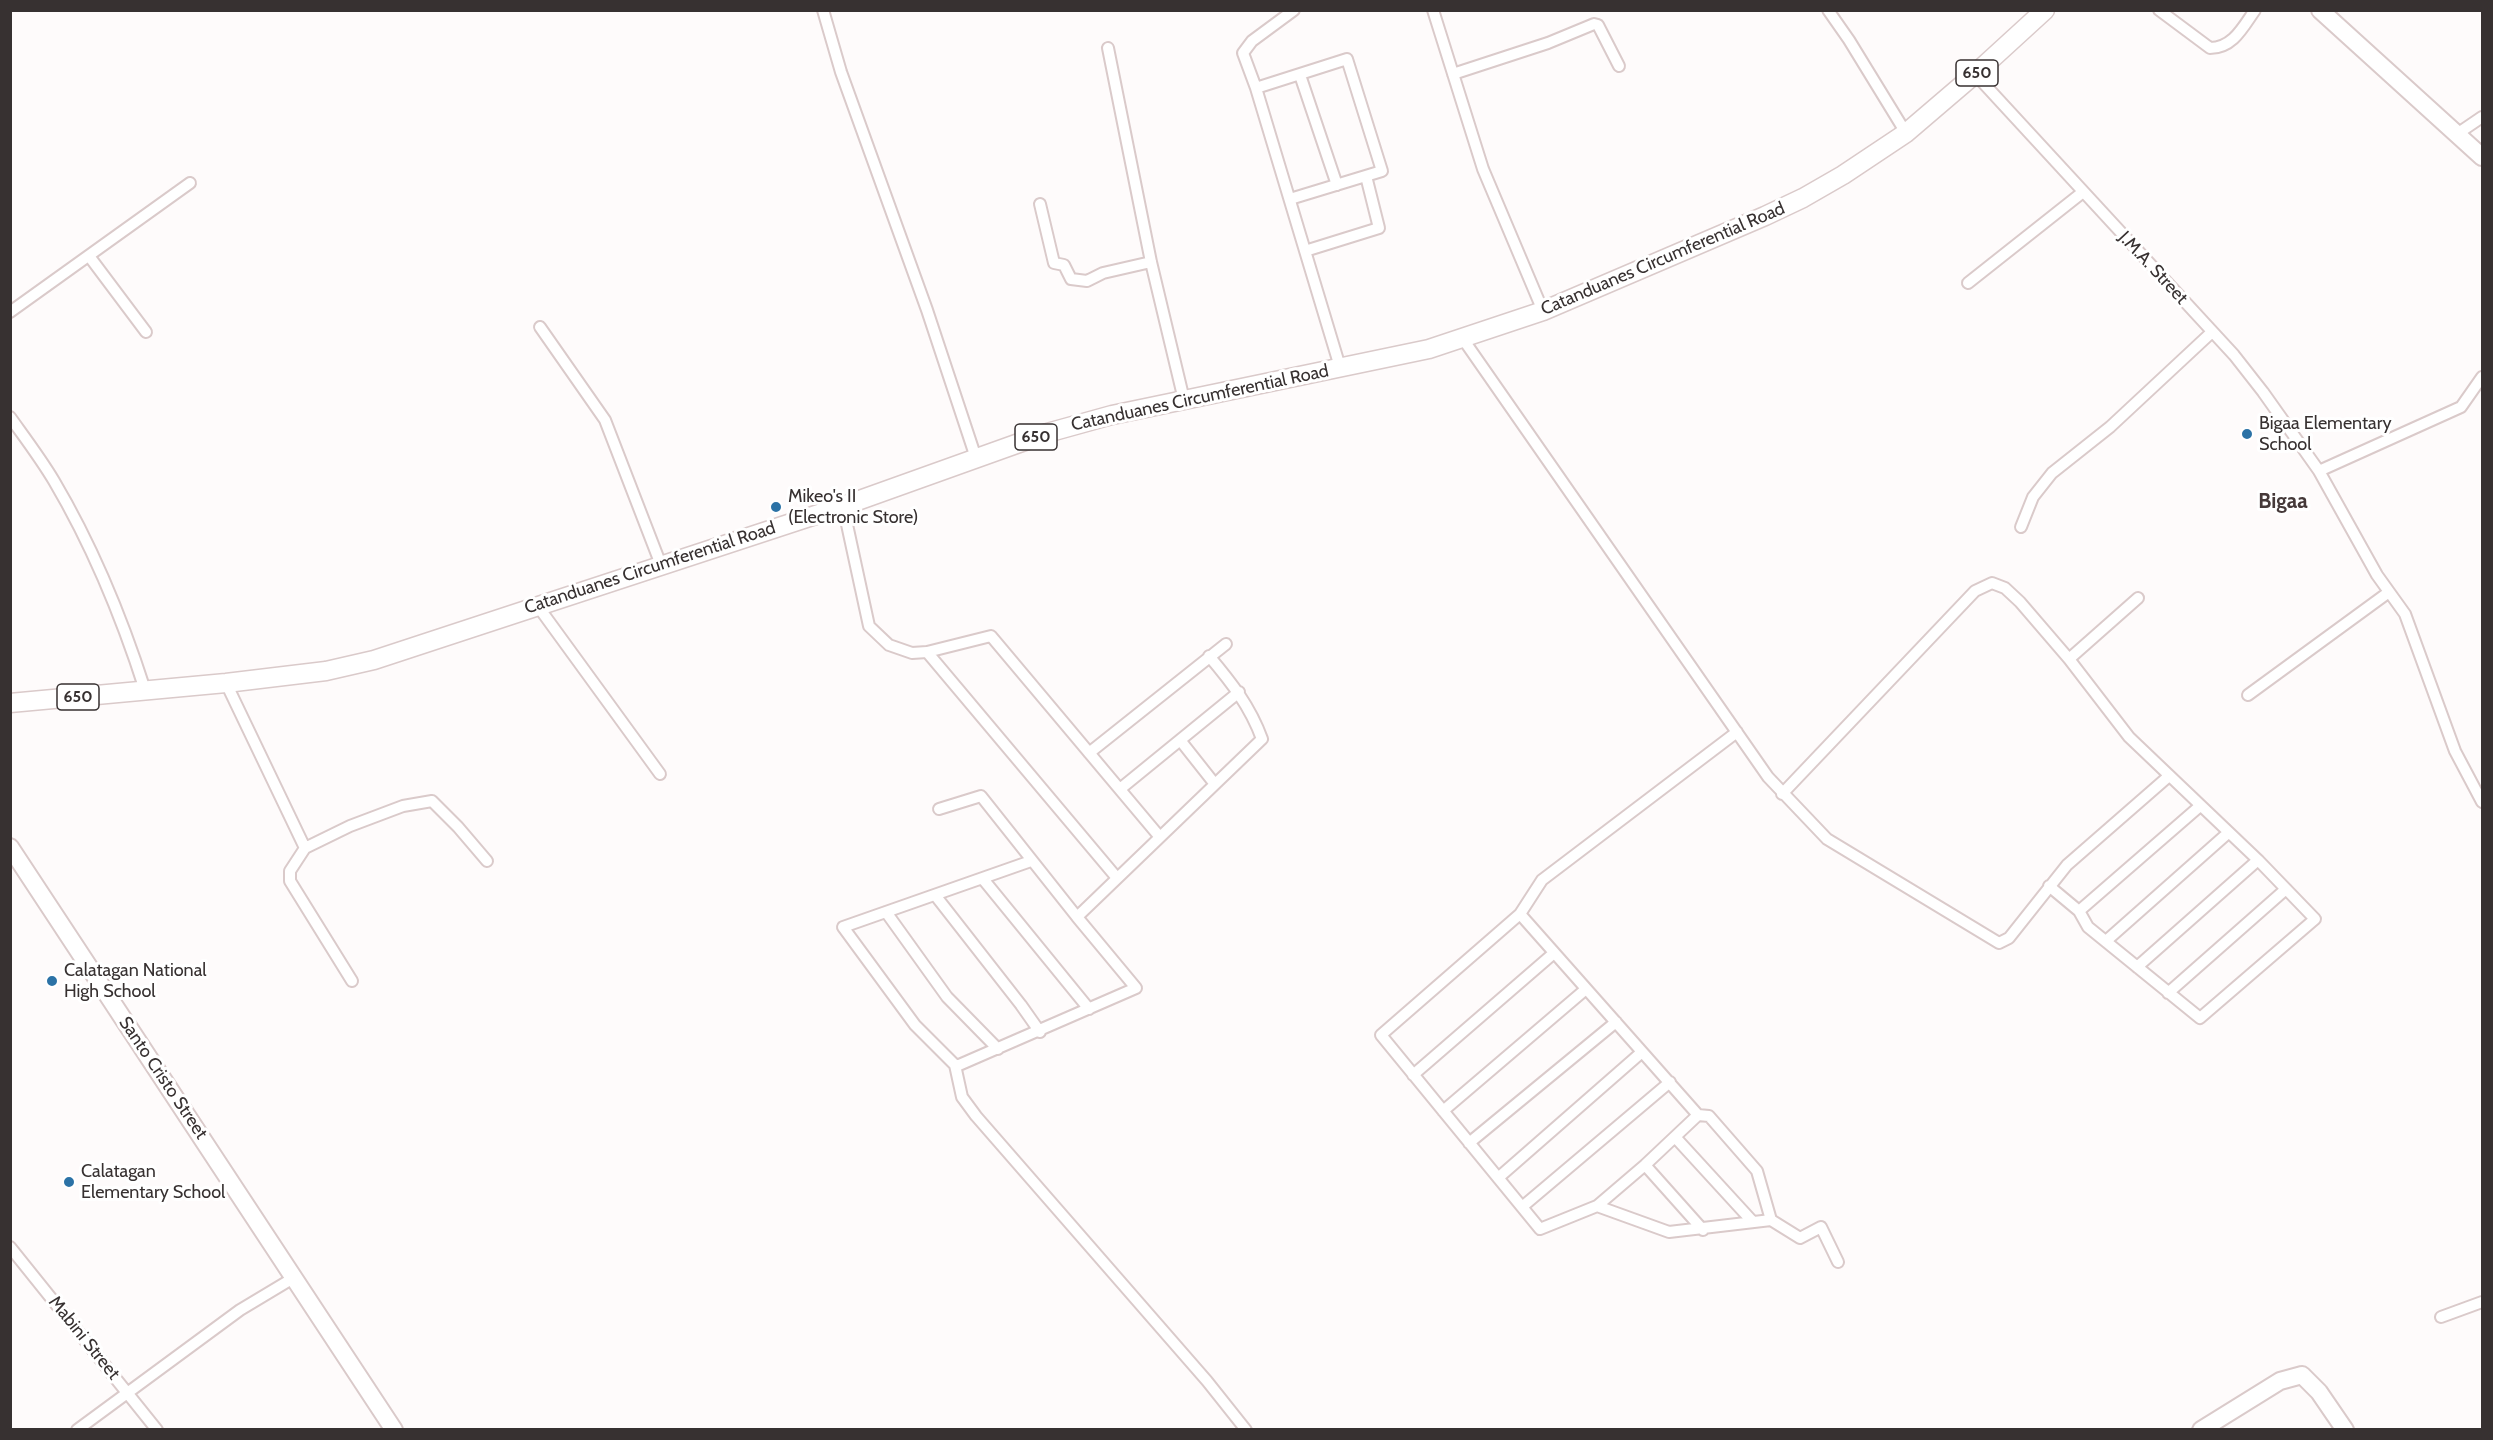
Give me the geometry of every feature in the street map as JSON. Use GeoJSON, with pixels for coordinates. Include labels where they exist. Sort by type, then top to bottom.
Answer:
{"type":"FeatureCollection","features":[{"type":"Feature","properties":{"kind":"main road","name":"Catanduanes Circumferential Road"},"geometry":{"type":"LineString","coordinates":[[10,703],[226,683],[326,671],[374,660],[843,506],[1047,433],[1112,415],[1393,357],[1463,339],[1543,311],[1803,198],[1863,163],[1906,132],[1976,74],[2045,10]]}},
{"type":"Feature","properties":{"kind":"street"},"geometry":{"type":"LineString","coordinates":[[823,10],[841,72],[927,310],[976,458]]}},
{"type":"Feature","properties":{"kind":"street"},"geometry":{"type":"LineString","coordinates":[[1294,10],[1252,41],[1243,53],[1256,88],[1340,367]]}},
{"type":"Feature","properties":{"kind":"street"},"geometry":{"type":"LineString","coordinates":[[1433,10],[1483,169],[1543,311]]}},
{"type":"Feature","properties":{"kind":"street"},"geometry":{"type":"LineString","coordinates":[[1827,10],[1906,132]]}},
{"type":"Feature","properties":{"kind":"street"},"geometry":{"type":"LineString","coordinates":[[2159,10],[2210,48],[2218,48],[2226,46],[2236,36],[2254,10]]}},
{"type":"Feature","properties":{"kind":"street"},"geometry":{"type":"LineString","coordinates":[[2320,10],[2482,157]]}},
{"type":"Feature","properties":{"kind":"street"},"geometry":{"type":"LineString","coordinates":[[1453,74],[1548,43],[1594,24],[1598,25],[1619,66]]}},
{"type":"Feature","properties":{"kind":"street"},"geometry":{"type":"LineString","coordinates":[[1108,48],[1151,262],[1184,400]]}},
{"type":"Feature","properties":{"kind":"street"},"geometry":{"type":"LineString","coordinates":[[1256,88],[1347,59],[1382,171],[1290,200]]}},
{"type":"Feature","properties":{"kind":"street","name":"J.M.A. Street"},"geometry":{"type":"LineString","coordinates":[[1976,74],[2212,332],[2263,392],[2319,471],[2377,574],[2405,614],[2455,751],[2482,802]]}},
{"type":"Feature","properties":{"kind":"street"},"geometry":{"type":"LineString","coordinates":[[1300,75],[1337,185]]}},
{"type":"Feature","properties":{"kind":"street"},"geometry":{"type":"LineString","coordinates":[[2457,134],[2482,117]]}},
{"type":"Feature","properties":{"kind":"street"},"geometry":{"type":"LineString","coordinates":[[1305,251],[1379,228],[1366,176]]}},
{"type":"Feature","properties":{"kind":"street"},"geometry":{"type":"LineString","coordinates":[[10,312],[190,183]]}},
{"type":"Feature","properties":{"kind":"street"},"geometry":{"type":"LineString","coordinates":[[1968,283],[2083,192]]}},
{"type":"Feature","properties":{"kind":"street"},"geometry":{"type":"LineString","coordinates":[[1040,204],[1054,262],[1064,265],[1071,279],[1087,281],[1103,273],[1151,262]]}},
{"type":"Feature","properties":{"kind":"street"},"geometry":{"type":"LineString","coordinates":[[89,256],[146,332]]}},
{"type":"Feature","properties":{"kind":"street"},"geometry":{"type":"LineString","coordinates":[[540,327],[605,420],[661,565]]}},
{"type":"Feature","properties":{"kind":"street"},"geometry":{"type":"LineString","coordinates":[[2021,527],[2033,497],[2052,473],[2110,427],[2212,332]]}},
{"type":"Feature","properties":{"kind":"street"},"geometry":{"type":"LineString","coordinates":[[1463,339],[1768,777],[1827,839],[1999,943],[2009,938],[2067,865],[2169,776]]}},
{"type":"Feature","properties":{"kind":"street"},"geometry":{"type":"LineString","coordinates":[[2319,471],[2462,407],[2482,382]]}},
{"type":"Feature","properties":{"kind":"street"},"geometry":{"type":"LineString","coordinates":[[10,417],[54,480],[85,537],[126,630],[146,690]]}},
{"type":"Feature","properties":{"kind":"street"},"geometry":{"type":"LineString","coordinates":[[843,506],[869,626],[889,645],[912,653],[927,652],[991,636],[1159,837]]}},
{"type":"Feature","properties":{"kind":"street"},"geometry":{"type":"LineString","coordinates":[[1782,794],[1975,591],[1992,583],[2005,588],[2020,602],[2070,659],[2129,737],[2258,860],[2315,919],[2200,1018],[2088,927],[2079,910],[2049,886]]}},
{"type":"Feature","properties":{"kind":"street"},"geometry":{"type":"LineString","coordinates":[[2248,695],[2389,591]]}},
{"type":"Feature","properties":{"kind":"street"},"geometry":{"type":"LineString","coordinates":[[2070,659],[2138,598]]}},
{"type":"Feature","properties":{"kind":"street"},"geometry":{"type":"LineString","coordinates":[[537,605],[660,774]]}},
{"type":"Feature","properties":{"kind":"street"},"geometry":{"type":"LineString","coordinates":[[1089,753],[1226,644]]}},
{"type":"Feature","properties":{"kind":"street"},"geometry":{"type":"LineString","coordinates":[[927,652],[1117,878]]}},
{"type":"Feature","properties":{"kind":"street"},"geometry":{"type":"LineString","coordinates":[[1077,917],[1262,739],[1254,717],[1239,692],[1209,656]]}},
{"type":"Feature","properties":{"kind":"street"},"geometry":{"type":"LineString","coordinates":[[226,683],[305,849]]}},
{"type":"Feature","properties":{"kind":"street"},"geometry":{"type":"LineString","coordinates":[[1120,789],[1239,692]]}},
{"type":"Feature","properties":{"kind":"street"},"geometry":{"type":"LineString","coordinates":[[1698,1115],[1597,1206],[1540,1229],[1381,1035],[1520,914],[1542,880],[1737,732]]}},
{"type":"Feature","properties":{"kind":"street"},"geometry":{"type":"LineString","coordinates":[[1180,740],[1214,783]]}},
{"type":"Feature","properties":{"kind":"street"},"geometry":{"type":"LineString","coordinates":[[939,809],[981,796],[1031,861],[1136,988],[1040,1032],[955,1065]]}},
{"type":"Feature","properties":{"kind":"street"},"geometry":{"type":"LineString","coordinates":[[352,981],[290,881],[290,871],[305,849],[350,826],[403,806],[432,801],[458,826],[487,861]]}},
{"type":"Feature","properties":{"kind":"street"},"geometry":{"type":"LineString","coordinates":[[2079,910],[2200,806]]}},
{"type":"Feature","properties":{"kind":"street"},"geometry":{"type":"LineString","coordinates":[[2106,941],[2228,833]]}},
{"type":"Feature","properties":{"kind":"street","name":"Santo Cristo Street"},"geometry":{"type":"LineString","coordinates":[[10,847],[295,1276],[394,1430]]}},
{"type":"Feature","properties":{"kind":"street"},"geometry":{"type":"LineString","coordinates":[[2137,967],[2258,860]]}},
{"type":"Feature","properties":{"kind":"street"},"geometry":{"type":"LineString","coordinates":[[1031,861],[843,927],[915,1025],[955,1065],[962,1097],[976,1116],[1207,1381],[1246,1430]]}},
{"type":"Feature","properties":{"kind":"street"},"geometry":{"type":"LineString","coordinates":[[983,879],[1089,1009]]}},
{"type":"Feature","properties":{"kind":"street"},"geometry":{"type":"LineString","coordinates":[[2168,993],[2286,889]]}},
{"type":"Feature","properties":{"kind":"street"},"geometry":{"type":"LineString","coordinates":[[934,895],[1040,1032]]}},
{"type":"Feature","properties":{"kind":"street"},"geometry":{"type":"LineString","coordinates":[[886,912],[947,997],[998,1048]]}},
{"type":"Feature","properties":{"kind":"street"},"geometry":{"type":"LineString","coordinates":[[1520,914],[1698,1115],[1709,1116],[1757,1171],[1771,1220]]}},
{"type":"Feature","properties":{"kind":"street"},"geometry":{"type":"LineString","coordinates":[[1413,1075],[1554,953]]}},
{"type":"Feature","properties":{"kind":"street"},"geometry":{"type":"LineString","coordinates":[[1443,1111],[1586,989]]}},
{"type":"Feature","properties":{"kind":"street"},"geometry":{"type":"LineString","coordinates":[[1469,1143],[1616,1022]]}},
{"type":"Feature","properties":{"kind":"street"},"geometry":{"type":"LineString","coordinates":[[1498,1178],[1642,1052]]}},
{"type":"Feature","properties":{"kind":"street"},"geometry":{"type":"LineString","coordinates":[[1522,1207],[1670,1082]]}},
{"type":"Feature","properties":{"kind":"street"},"geometry":{"type":"LineString","coordinates":[[1675,1137],[1752,1221]]}},
{"type":"Feature","properties":{"kind":"street"},"geometry":{"type":"LineString","coordinates":[[1645,1165],[1703,1230]]}},
{"type":"Feature","properties":{"kind":"street"},"geometry":{"type":"LineString","coordinates":[[1597,1206],[1669,1232],[1703,1230],[1771,1220],[1800,1238],[1821,1227],[1838,1262]]}},
{"type":"Feature","properties":{"kind":"street","name":"Mabini Street"},"geometry":{"type":"LineString","coordinates":[[10,1247],[157,1430]]}},
{"type":"Feature","properties":{"kind":"street"},"geometry":{"type":"LineString","coordinates":[[77,1430],[240,1310],[295,1276]]}},
{"type":"Feature","properties":{"kind":"street"},"geometry":{"type":"LineString","coordinates":[[2441,1317],[2482,1302]]}},
{"type":"Feature","properties":{"kind":"street"},"geometry":{"type":"LineString","coordinates":[[2201,1430],[2280,1381],[2302,1375],[2319,1392],[2344,1430]]}},
{"type":"Feature","properties":{"kind":"place","name":"Bigaa Elementary School"},"geometry":{"type":"Point","coordinates":[2247,434]}},
{"type":"Feature","properties":{"kind":"place","name":"Mikeo's II (Electronic Store)"},"geometry":{"type":"Point","coordinates":[776,507]}},
{"type":"Feature","properties":{"kind":"place","name":"Calatagan National High School"},"geometry":{"type":"Point","coordinates":[52,981]}},
{"type":"Feature","properties":{"kind":"place","name":"Calatagan Elementary School"},"geometry":{"type":"Point","coordinates":[69,1182]}},
{"type":"Feature","properties":{"kind":"district","name":"Bigaa"},"geometry":{"type":"Point","coordinates":[2283,502]}}]}
